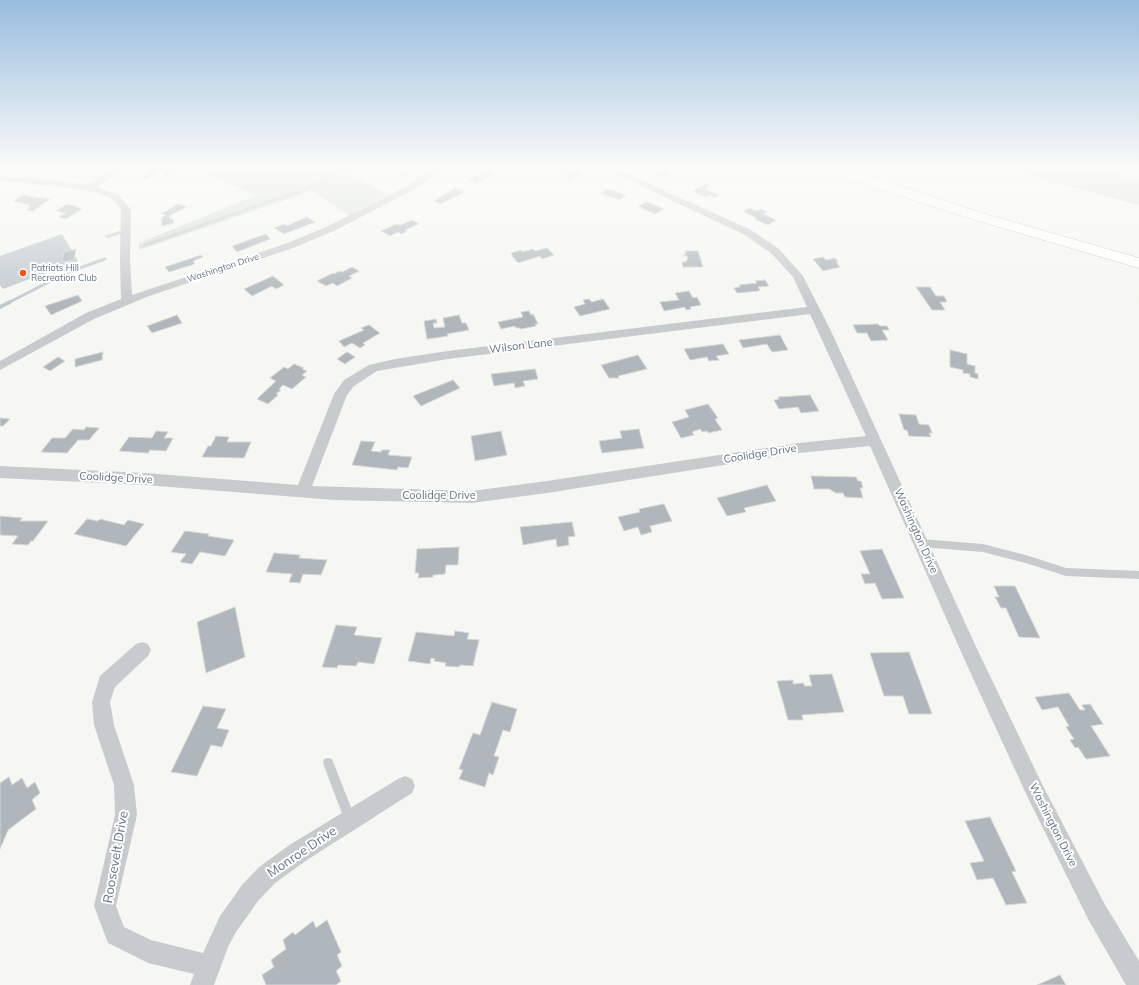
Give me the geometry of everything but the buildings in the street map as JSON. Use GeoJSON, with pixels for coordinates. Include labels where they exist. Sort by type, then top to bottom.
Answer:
{"type":"FeatureCollection","features":[{"type":"Feature","properties":{"kind":"highway"},"geometry":{"type":"LineString","coordinates":[[967,213],[1139,263]]}},
{"type":"Feature","properties":{"kind":"highway"},"geometry":{"type":"LineString","coordinates":[[997,213],[1139,253]]}},
{"type":"Feature","properties":{"kind":"street"},"geometry":{"type":"LineString","coordinates":[[126,213],[127,301]]}},
{"type":"Feature","properties":{"kind":"street","name":"Washington Drive"},"geometry":{"type":"LineString","coordinates":[[0,366],[90,316],[127,301],[260,256],[330,229],[361,213]]}},
{"type":"Feature","properties":{"kind":"street","name":"Washington Drive"},"geometry":{"type":"LineString","coordinates":[[706,213],[757,238],[775,251],[791,267],[808,293],[814,310],[922,543],[972,657],[1035,791],[1096,911],[1139,984]]}},
{"type":"Feature","properties":{"kind":"street","name":"Wilson Lane"},"geometry":{"type":"LineString","coordinates":[[303,491],[342,394],[349,383],[373,368],[395,363],[456,354],[814,310]]}},
{"type":"Feature","properties":{"kind":"street","name":"Coolidge Drive"},"geometry":{"type":"LineString","coordinates":[[0,472],[145,479],[335,494],[472,497],[799,448],[875,440]]}},
{"type":"Feature","properties":{"kind":"street","name":"Roosevelt Drive"},"geometry":{"type":"LineString","coordinates":[[142,650],[107,682],[101,702],[104,725],[124,785],[126,815],[106,906],[116,935],[148,951],[206,975]]}},
{"type":"Feature","properties":{"kind":"street","name":"Monroe Drive"},"geometry":{"type":"LineString","coordinates":[[206,975],[218,941],[236,911],[267,875],[299,852],[405,786]]}},
{"type":"Feature","properties":{"kind":"lane"},"geometry":{"type":"LineString","coordinates":[[107,236],[126,231]]}},
{"type":"Feature","properties":{"kind":"lane"},"geometry":{"type":"LineString","coordinates":[[922,543],[983,548],[1029,560],[1066,572],[1139,575]]}},
{"type":"Feature","properties":{"kind":"lane"},"geometry":{"type":"LineString","coordinates":[[328,763],[350,821]]}},
{"type":"Feature","properties":{"kind":"shaded area"},"geometry":{"type":"Polygon","coordinates":[[[213,213],[248,213],[139,250],[139,243],[213,213]]]}},
{"type":"Feature","properties":{"kind":"shaded area","name":"Patriots Hill Recreation Club"},"geometry":{"type":"Polygon","coordinates":[[[62,234],[78,261],[3,289],[0,285],[0,256],[62,234]]]}},
{"type":"Feature","properties":{"kind":"waterway"},"geometry":{"type":"LineString","coordinates":[[145,245],[237,213]]}},
{"type":"Feature","properties":{"kind":"waterway"},"geometry":{"type":"LineString","coordinates":[[8,303],[68,272],[105,259]]}},
{"type":"Feature","properties":{"kind":"waterway"},"geometry":{"type":"LineString","coordinates":[[0,307],[8,303]]}},
{"type":"Feature","properties":{"kind":"place","name":"Patriots Hill Recreation Club"},"geometry":{"type":"Point","coordinates":[23,273]}}]}
